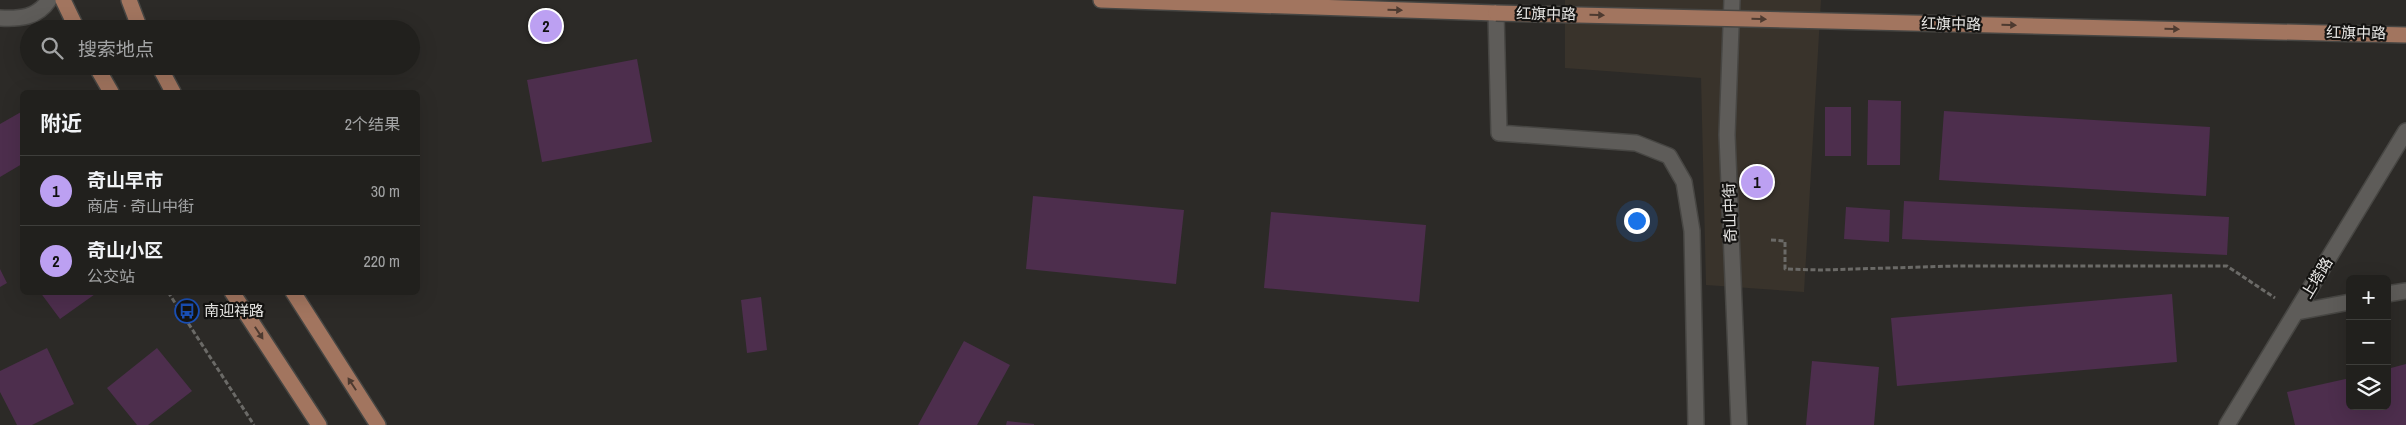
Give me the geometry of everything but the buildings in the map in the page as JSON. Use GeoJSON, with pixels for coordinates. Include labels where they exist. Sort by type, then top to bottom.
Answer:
{"type":"FeatureCollection","features":[{"type":"Feature","properties":{"kind":"main road"},"geometry":{"type":"LineString","coordinates":[[63,0],[73,20]]}},
{"type":"Feature","properties":{"kind":"main road"},"geometry":{"type":"LineString","coordinates":[[129,0],[137,20]]}},
{"type":"Feature","properties":{"kind":"main road","name":"红旗中路"},"geometry":{"type":"LineString","coordinates":[[1101,0],[1496,13],[2406,35]]}},
{"type":"Feature","properties":{"kind":"main road"},"geometry":{"type":"LineString","coordinates":[[101,75],[110,90]]}},
{"type":"Feature","properties":{"kind":"main road"},"geometry":{"type":"LineString","coordinates":[[164,75],[172,90]]}},
{"type":"Feature","properties":{"kind":"main road"},"geometry":{"type":"LineString","coordinates":[[234,295],[319,425]]}},
{"type":"Feature","properties":{"kind":"main road"},"geometry":{"type":"LineString","coordinates":[[296,295],[378,425]]}},
{"type":"Feature","properties":{"kind":"street"},"geometry":{"type":"LineString","coordinates":[[0,18],[18,19],[33,15],[49,0]]}},
{"type":"Feature","properties":{"kind":"street","name":"奇山中街"},"geometry":{"type":"LineString","coordinates":[[1732,0],[1727,135],[1739,425]]}},
{"type":"Feature","properties":{"kind":"street"},"geometry":{"type":"LineString","coordinates":[[1496,13],[1499,133],[1636,143],[1669,156],[1684,182],[1692,232],[1696,425]]}},
{"type":"Feature","properties":{"kind":"street","name":"上塔路"},"geometry":{"type":"LineString","coordinates":[[2227,425],[2406,131]]}},
{"type":"Feature","properties":{"kind":"street"},"geometry":{"type":"LineString","coordinates":[[2391,293],[2406,290]]}},
{"type":"Feature","properties":{"kind":"street"},"geometry":{"type":"LineString","coordinates":[[2296,312],[2346,303]]}},
{"type":"Feature","properties":{"kind":"path"},"geometry":{"type":"LineString","coordinates":[[1771,240],[1785,241],[1784,269],[1821,270],[1955,266],[2228,266],[2296,312]]}},
{"type":"Feature","properties":{"kind":"path"},"geometry":{"type":"LineString","coordinates":[[170,295],[254,425]]}},
{"type":"Feature","properties":{"kind":"shaded area"},"geometry":{"type":"Polygon","coordinates":[[[1565,0],[1821,0],[1804,292],[1706,285],[1701,78],[1565,68],[1565,0]]]}},
{"type":"Feature","properties":{"kind":"place","name":"奇山小区"},"geometry":{"type":"Point","coordinates":[546,26]}},
{"type":"Feature","properties":{"kind":"place","name":"奇山早市"},"geometry":{"type":"Point","coordinates":[1757,182]}},
{"type":"Feature","properties":{"kind":"place","name":"南迎祥路"},"geometry":{"type":"Point","coordinates":[187,311]}}]}
